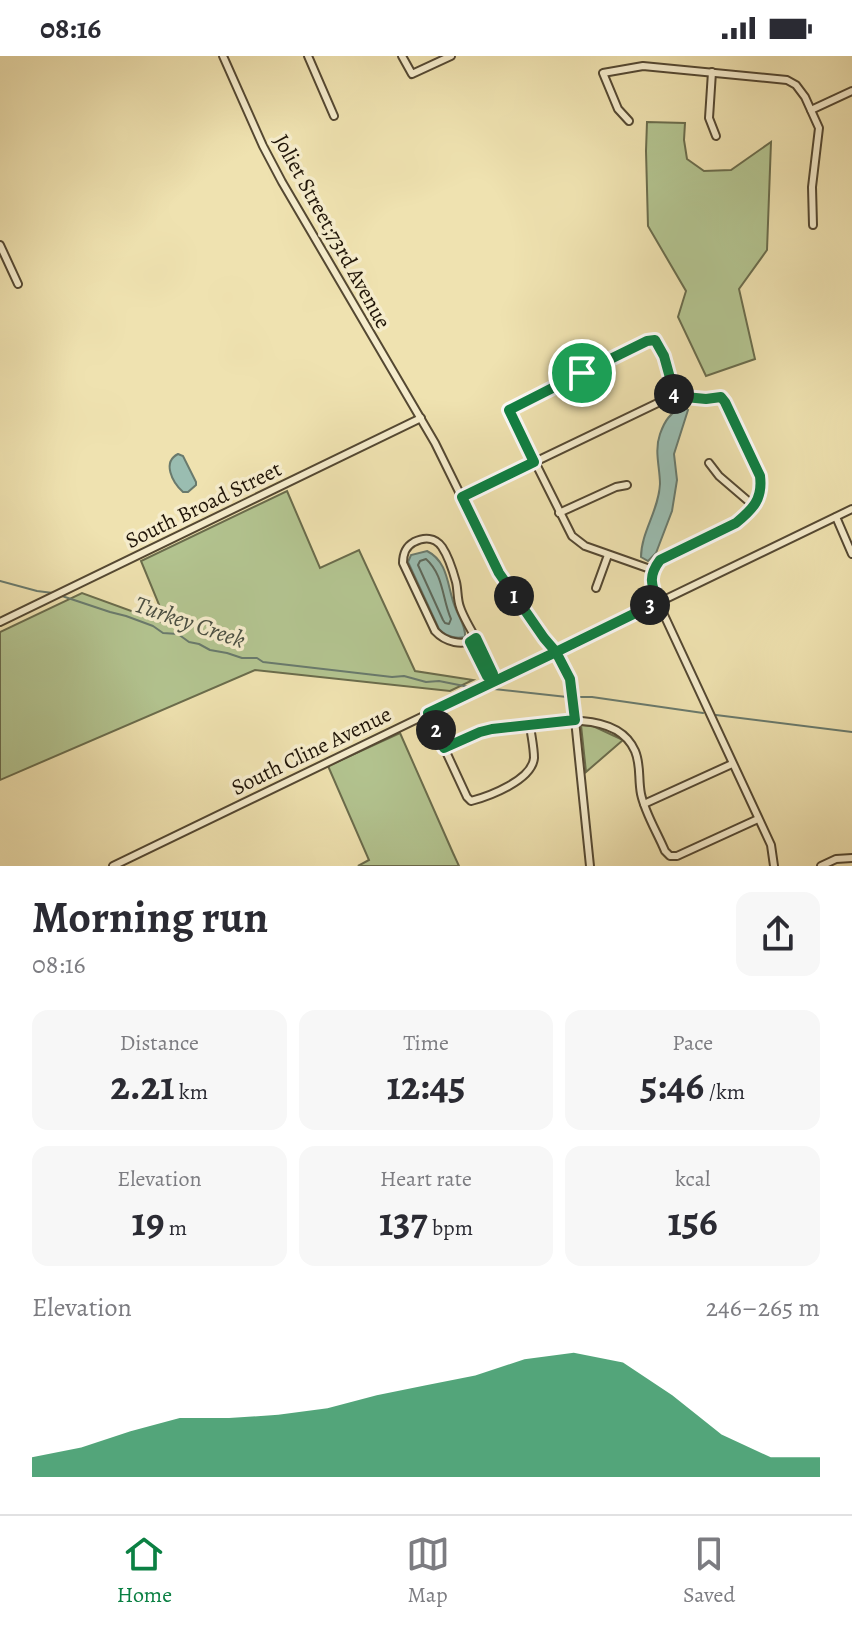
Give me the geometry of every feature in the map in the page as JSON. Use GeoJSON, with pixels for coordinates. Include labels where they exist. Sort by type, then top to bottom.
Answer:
{"type":"FeatureCollection","features":[{"type":"Feature","properties":{"kind":"street","name":"Joliet Street;73rd Avenue"},"geometry":{"type":"LineString","coordinates":[[224,56],[282,182],[421,418],[499,573],[556,652],[570,679],[590,866]]}},
{"type":"Feature","properties":{"kind":"street"},"geometry":{"type":"LineString","coordinates":[[308,56],[334,116]]}},
{"type":"Feature","properties":{"kind":"street"},"geometry":{"type":"LineString","coordinates":[[402,56],[412,74],[451,56]]}},
{"type":"Feature","properties":{"kind":"street"},"geometry":{"type":"LineString","coordinates":[[629,121],[618,109],[603,73],[643,66],[787,80],[796,85],[819,128],[812,187],[813,225]]}},
{"type":"Feature","properties":{"kind":"street"},"geometry":{"type":"LineString","coordinates":[[712,72],[709,118],[716,136]]}},
{"type":"Feature","properties":{"kind":"street"},"geometry":{"type":"LineString","coordinates":[[811,110],[852,91]]}},
{"type":"Feature","properties":{"kind":"street"},"geometry":{"type":"LineString","coordinates":[[0,245],[18,284]]}},
{"type":"Feature","properties":{"kind":"street"},"geometry":{"type":"LineString","coordinates":[[653,570],[585,546],[572,536],[509,410],[647,341],[655,340],[664,356],[675,396]]}},
{"type":"Feature","properties":{"kind":"street"},"geometry":{"type":"LineString","coordinates":[[462,497],[655,403],[675,396],[721,397],[760,476],[760,496],[736,523],[660,560],[651,579],[658,602],[771,845],[774,866]]}},
{"type":"Feature","properties":{"kind":"street","name":"South Broad Street"},"geometry":{"type":"LineString","coordinates":[[0,622],[421,418]]}},
{"type":"Feature","properties":{"kind":"street"},"geometry":{"type":"LineString","coordinates":[[709,463],[719,476],[754,506]]}},
{"type":"Feature","properties":{"kind":"street"},"geometry":{"type":"LineString","coordinates":[[559,513],[627,485]]}},
{"type":"Feature","properties":{"kind":"street","name":"South Cline Avenue"},"geometry":{"type":"LineString","coordinates":[[113,866],[852,509]]}},
{"type":"Feature","properties":{"kind":"street"},"geometry":{"type":"LineString","coordinates":[[836,517],[852,553]]}},
{"type":"Feature","properties":{"kind":"street"},"geometry":{"type":"LineString","coordinates":[[473,640],[451,641],[435,631],[403,563],[407,547],[414,542],[426,538],[441,545],[455,580],[460,606],[487,676],[493,682]]}},
{"type":"Feature","properties":{"kind":"street"},"geometry":{"type":"LineString","coordinates":[[596,588],[608,555]]}},
{"type":"Feature","properties":{"kind":"street"},"geometry":{"type":"LineString","coordinates":[[428,713],[471,801],[523,778],[534,761],[530,725]]}},
{"type":"Feature","properties":{"kind":"street"},"geometry":{"type":"LineString","coordinates":[[444,748],[492,729],[575,720],[596,722],[623,734],[634,748],[639,761],[640,791],[644,804],[670,856],[677,856],[758,819]]}},
{"type":"Feature","properties":{"kind":"street"},"geometry":{"type":"LineString","coordinates":[[644,804],[732,764]]}},
{"type":"Feature","properties":{"kind":"street"},"geometry":{"type":"LineString","coordinates":[[821,866],[852,858]]}},
{"type":"Feature","properties":{"kind":"green space"},"geometry":{"type":"Polygon","coordinates":[[[647,122],[685,123],[687,159],[704,171],[731,170],[771,142],[767,250],[739,289],[755,359],[706,376],[678,317],[686,291],[648,226],[647,122]]]}},
{"type":"Feature","properties":{"kind":"green space"},"geometry":{"type":"Polygon","coordinates":[[[287,491],[320,568],[359,550],[415,671],[473,680],[450,691],[255,670],[0,780],[0,632],[82,593],[167,624],[141,561],[287,491]]]}},
{"type":"Feature","properties":{"kind":"green space"},"geometry":{"type":"Polygon","coordinates":[[[581,725],[593,726],[623,740],[586,772],[581,725]]]}},
{"type":"Feature","properties":{"kind":"green space"},"geometry":{"type":"Polygon","coordinates":[[[400,733],[459,866],[358,866],[369,860],[328,766],[400,733]]]}},
{"type":"Feature","properties":{"kind":"water"},"geometry":{"type":"Polygon","coordinates":[[[683,407],[688,410],[674,454],[677,480],[672,511],[656,553],[648,561],[641,557],[659,494],[658,440],[668,418],[683,407]]]}},
{"type":"Feature","properties":{"kind":"water"},"geometry":{"type":"Polygon","coordinates":[[[178,454],[183,456],[196,482],[188,492],[179,488],[170,472],[170,462],[178,454]]]}},
{"type":"Feature","properties":{"kind":"water"},"geometry":{"type":"Polygon","coordinates":[[[427,551],[443,568],[465,637],[450,637],[439,629],[408,562],[411,555],[427,551]]]}},
{"type":"Feature","properties":{"kind":"waterway","name":"Turkey Creek"},"geometry":{"type":"LineString","coordinates":[[0,581],[53,593]]}},
{"type":"Feature","properties":{"kind":"waterway","name":"Turkey Creek"},"geometry":{"type":"LineString","coordinates":[[59,595],[126,616],[163,633],[178,634],[210,650],[242,658],[404,676],[469,687]]}},
{"type":"Feature","properties":{"kind":"waterway","name":"Turkey Creek"},"geometry":{"type":"LineString","coordinates":[[494,689],[567,697]]}},
{"type":"Feature","properties":{"kind":"waterway","name":"Turkey Creek"},"geometry":{"type":"LineString","coordinates":[[578,697],[703,713]]}},
{"type":"Feature","properties":{"kind":"waterway","name":"Turkey Creek"},"geometry":{"type":"LineString","coordinates":[[716,715],[852,732]]}},
{"type":"Feature","properties":{"kind":"route"},"geometry":{"type":"LineString","coordinates":[[582,373],[509,410],[534,462],[462,497],[499,573],[556,652],[493,682],[470,642],[476,638],[493,674],[493,682],[428,713],[444,748],[492,729],[575,720],[570,679],[556,652],[658,602],[651,579],[660,560],[736,523],[760,496],[760,476],[725,402],[721,397],[675,396],[670,372],[655,340],[582,373]]}}]}
